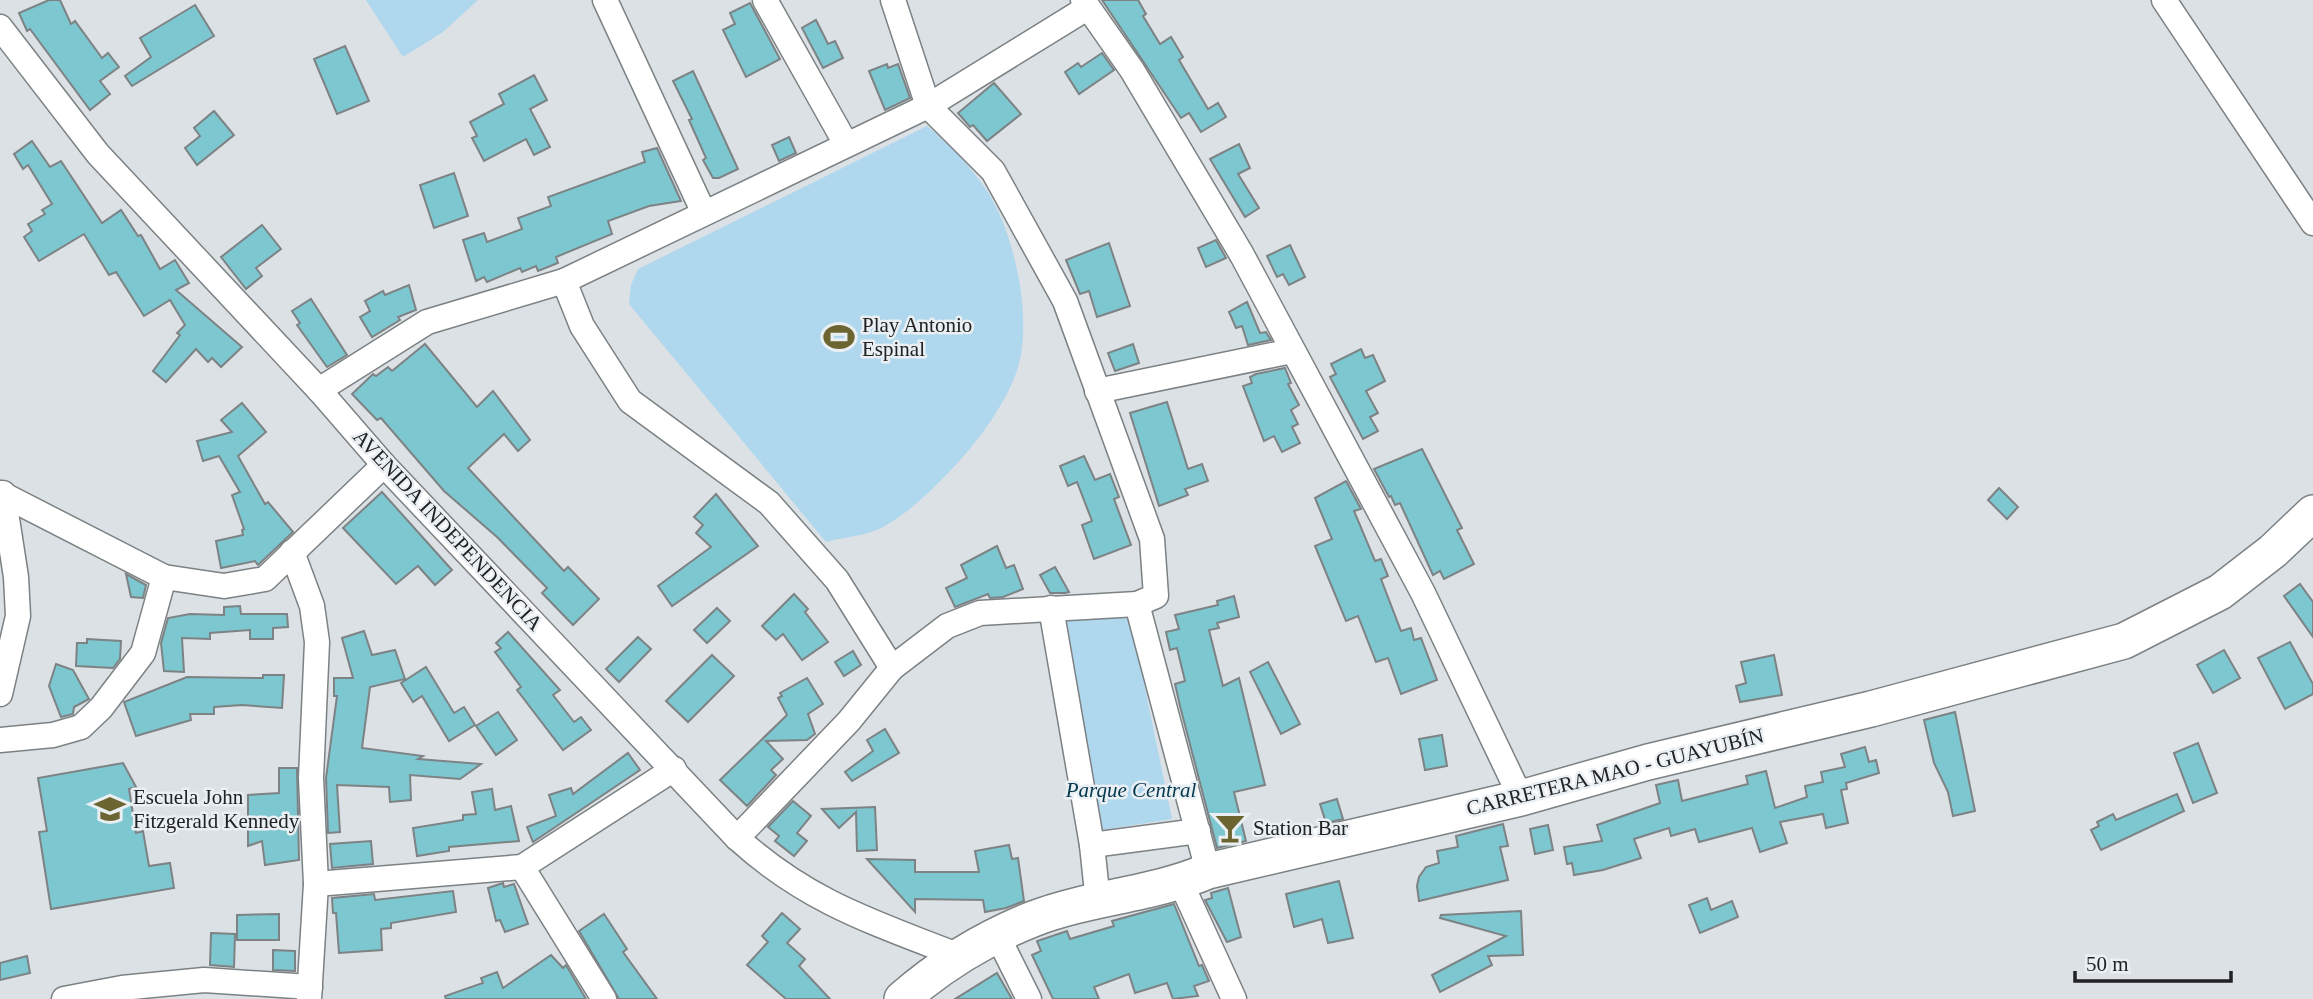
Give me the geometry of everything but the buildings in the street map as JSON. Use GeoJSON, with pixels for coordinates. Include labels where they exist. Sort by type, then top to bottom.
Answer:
{"type":"FeatureCollection","features":[{"type":"Feature","properties":{"kind":"main road","name":"CARRETERA MAO - GUAYUBÍN"},"geometry":{"type":"LineString","coordinates":[[902,999],[957,955],[1034,919],[1521,797],[1648,762],[1871,709],[2124,641],[2220,592],[2273,551],[2313,513]]}},
{"type":"Feature","properties":{"kind":"street"},"geometry":{"type":"LineString","coordinates":[[605,0],[703,211]]}},
{"type":"Feature","properties":{"kind":"street"},"geometry":{"type":"LineString","coordinates":[[765,0],[846,144]]}},
{"type":"Feature","properties":{"kind":"street"},"geometry":{"type":"LineString","coordinates":[[737,838],[849,721],[892,668],[947,626],[980,613],[1137,604],[1156,596],[1152,539],[1065,301],[1011,198],[993,171],[928,106],[893,0]]}},
{"type":"Feature","properties":{"kind":"street"},"geometry":{"type":"LineString","coordinates":[[2164,0],[2313,223]]}},
{"type":"Feature","properties":{"kind":"street"},"geometry":{"type":"LineString","coordinates":[[319,390],[427,323],[564,281],[703,211],[785,176],[928,106],[1085,4],[1132,71],[1194,170],[1423,593],[1521,797]]}},
{"type":"Feature","properties":{"kind":"street","name":"AVENIDA INDEPENDENCIA"},"geometry":{"type":"LineString","coordinates":[[0,27],[98,154],[319,390],[384,465],[737,838],[768,866],[807,893],[859,919],[957,955]]}},
{"type":"Feature","properties":{"kind":"street"},"geometry":{"type":"LineString","coordinates":[[564,281],[582,326],[630,401],[769,503],[837,580],[892,668]]}},
{"type":"Feature","properties":{"kind":"street"},"geometry":{"type":"LineString","coordinates":[[1097,391],[1292,351]]}},
{"type":"Feature","properties":{"kind":"street"},"geometry":{"type":"LineString","coordinates":[[1,493],[164,577],[223,586],[265,579],[384,465]]}},
{"type":"Feature","properties":{"kind":"street"},"geometry":{"type":"LineString","coordinates":[[0,694],[18,616],[16,577],[1,493]]}},
{"type":"Feature","properties":{"kind":"street"},"geometry":{"type":"LineString","coordinates":[[64,999],[122,988],[204,980],[310,993],[316,884],[311,778],[317,642],[312,606],[292,552]]}},
{"type":"Feature","properties":{"kind":"street"},"geometry":{"type":"LineString","coordinates":[[0,740],[54,735],[81,727],[101,708],[143,653],[164,577]]}},
{"type":"Feature","properties":{"kind":"street"},"geometry":{"type":"LineString","coordinates":[[1137,604],[1198,831],[1194,877],[1234,999]]}},
{"type":"Feature","properties":{"kind":"street"},"geometry":{"type":"LineString","coordinates":[[1051,608],[1092,845],[1098,902]]}},
{"type":"Feature","properties":{"kind":"street"},"geometry":{"type":"LineString","coordinates":[[316,884],[522,867],[674,769]]}},
{"type":"Feature","properties":{"kind":"street"},"geometry":{"type":"LineString","coordinates":[[1092,845],[1198,831]]}},
{"type":"Feature","properties":{"kind":"street"},"geometry":{"type":"LineString","coordinates":[[522,867],[604,999]]}},
{"type":"Feature","properties":{"kind":"street"},"geometry":{"type":"LineString","coordinates":[[998,937],[1029,999]]}},
{"type":"Feature","properties":{"kind":"green space"},"geometry":{"type":"Polygon","coordinates":[[[366,0],[478,0],[443,32],[403,57],[366,0]]]}},
{"type":"Feature","properties":{"kind":"green space","name":"Play Antonio Espinal"},"geometry":{"type":"Polygon","coordinates":[[[927,126],[979,179],[1004,226],[1018,274],[1022,300],[1022,347],[1018,367],[1006,395],[979,437],[925,495],[901,516],[877,530],[826,542],[629,304],[631,285],[638,269],[927,126]]]}},
{"type":"Feature","properties":{"kind":"green space","name":"Parque Central"},"geometry":{"type":"Polygon","coordinates":[[[1129,611],[1172,819],[1101,830],[1066,617],[1129,611]]]}},
{"type":"Feature","properties":{"kind":"place","name":"Play Antonio Espinal"},"geometry":{"type":"Point","coordinates":[839,337]}},
{"type":"Feature","properties":{"kind":"place","name":"Escuela John Fitzgerald Kennedy"},"geometry":{"type":"Point","coordinates":[110,809]}},
{"type":"Feature","properties":{"kind":"place","name":"Station Bar"},"geometry":{"type":"Point","coordinates":[1230,828]}}]}
